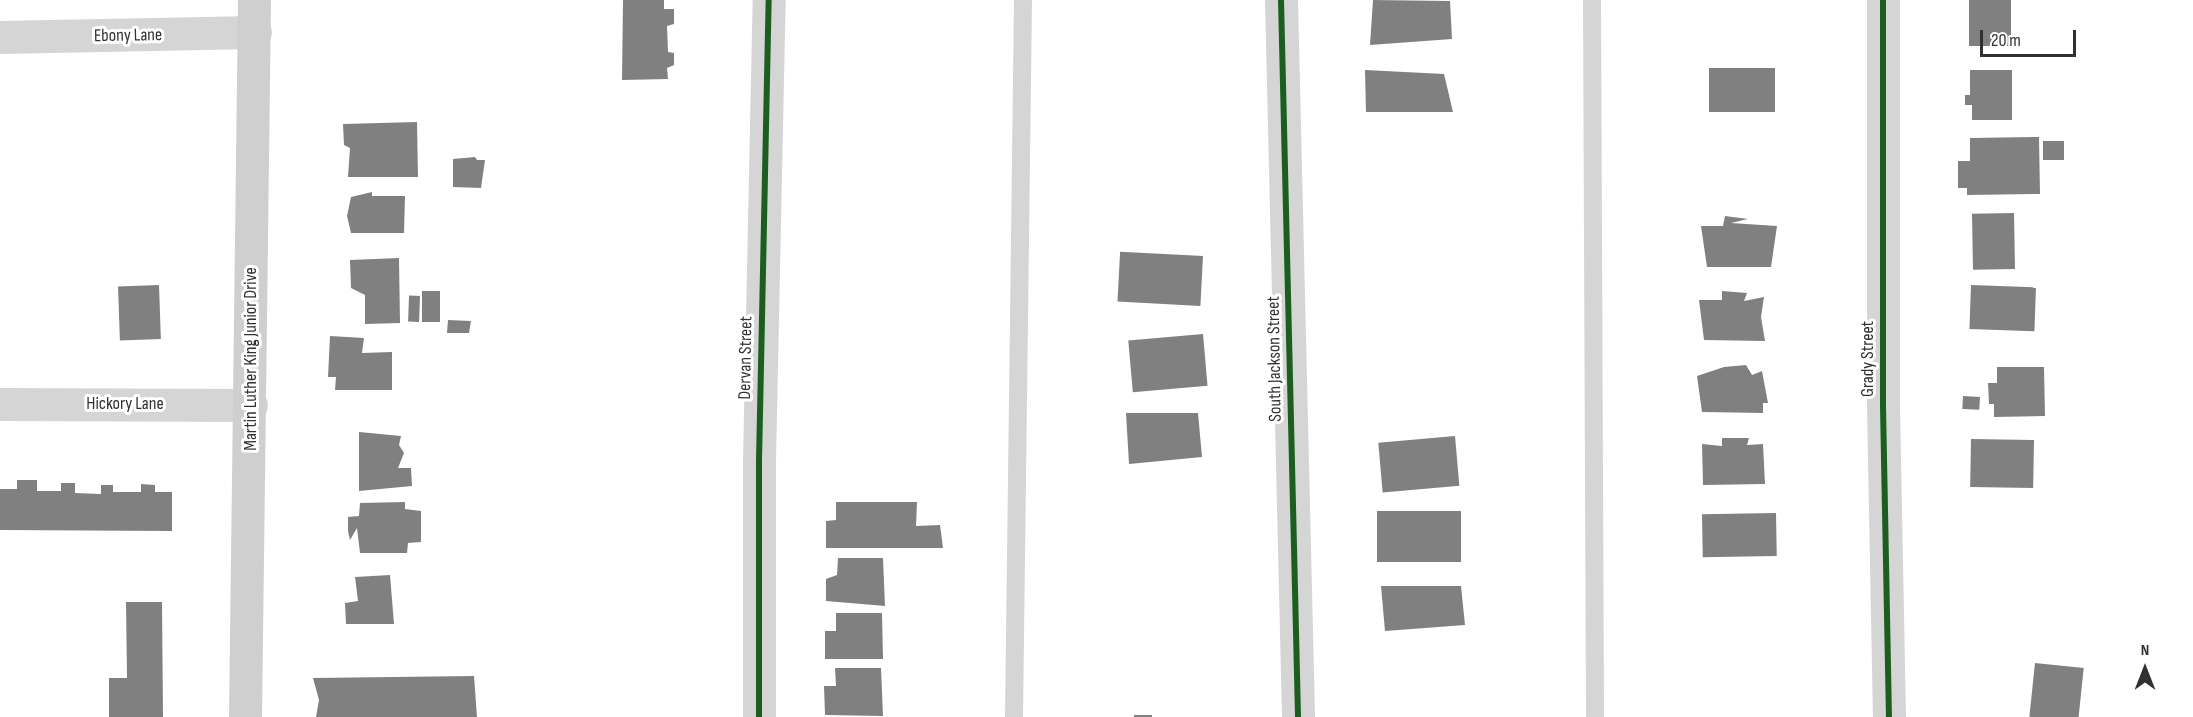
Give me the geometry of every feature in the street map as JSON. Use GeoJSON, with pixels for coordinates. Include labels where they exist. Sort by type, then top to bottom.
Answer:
{"type":"FeatureCollection","features":[{"type":"Feature","properties":{"kind":"street","name":"Martin Luther King Junior Drive"},"geometry":{"type":"LineString","coordinates":[[245,717],[251,405],[254,0]]}},
{"type":"Feature","properties":{"kind":"street","name":"Dervan Street"},"geometry":{"type":"LineString","coordinates":[[759,717],[759,461],[769,0]]}},
{"type":"Feature","properties":{"kind":"street","name":"South Jackson Street"},"geometry":{"type":"LineString","coordinates":[[1281,0],[1298,717]]}},
{"type":"Feature","properties":{"kind":"street","name":"Grady Street"},"geometry":{"type":"LineString","coordinates":[[1883,0],[1883,406],[1889,717]]}},
{"type":"Feature","properties":{"kind":"street","name":"Ebony Lane"},"geometry":{"type":"LineString","coordinates":[[0,37],[255,32]]}},
{"type":"Feature","properties":{"kind":"street","name":"Hickory Lane"},"geometry":{"type":"LineString","coordinates":[[0,404],[251,405]]}},
{"type":"Feature","properties":{"kind":"lane"},"geometry":{"type":"LineString","coordinates":[[1014,717],[1023,0]]}},
{"type":"Feature","properties":{"kind":"lane"},"geometry":{"type":"LineString","coordinates":[[1592,0],[1595,717]]}},
{"type":"Feature","properties":{"kind":"building"},"geometry":{"type":"Polygon","coordinates":[[[623,0],[664,0],[664,9],[674,9],[674,24],[667,26],[668,52],[674,53],[674,65],[667,68],[668,79],[622,80],[623,0]]]}},
{"type":"Feature","properties":{"kind":"building"},"geometry":{"type":"Polygon","coordinates":[[[1373,0],[1450,1],[1452,39],[1370,45],[1373,0]]]}},
{"type":"Feature","properties":{"kind":"building"},"geometry":{"type":"Polygon","coordinates":[[[1969,0],[2011,0],[2011,46],[1969,46],[1969,0]]]}},
{"type":"Feature","properties":{"kind":"building"},"geometry":{"type":"Polygon","coordinates":[[[1709,68],[1775,68],[1775,112],[1709,112],[1709,68]]]}},
{"type":"Feature","properties":{"kind":"building"},"geometry":{"type":"Polygon","coordinates":[[[1365,70],[1444,74],[1453,112],[1366,112],[1365,70]]]}},
{"type":"Feature","properties":{"kind":"building"},"geometry":{"type":"Polygon","coordinates":[[[1970,70],[2012,70],[2012,120],[1972,120],[1972,105],[1965,105],[1965,95],[1970,95],[1970,70]]]}},
{"type":"Feature","properties":{"kind":"building"},"geometry":{"type":"Polygon","coordinates":[[[417,122],[418,177],[348,177],[350,148],[344,145],[343,124],[417,122]]]}},
{"type":"Feature","properties":{"kind":"building"},"geometry":{"type":"Polygon","coordinates":[[[2039,137],[2040,194],[1967,195],[1967,188],[1958,188],[1958,161],[1970,161],[1970,138],[2039,137]]]}},
{"type":"Feature","properties":{"kind":"building"},"geometry":{"type":"Polygon","coordinates":[[[2043,141],[2064,141],[2064,160],[2043,160],[2043,141]]]}},
{"type":"Feature","properties":{"kind":"building"},"geometry":{"type":"Polygon","coordinates":[[[475,157],[477,160],[485,160],[481,188],[453,187],[453,159],[475,157]]]}},
{"type":"Feature","properties":{"kind":"building"},"geometry":{"type":"Polygon","coordinates":[[[372,192],[372,196],[405,196],[404,233],[351,233],[347,216],[351,197],[372,192]]]}},
{"type":"Feature","properties":{"kind":"building"},"geometry":{"type":"Polygon","coordinates":[[[2014,213],[2015,269],[1973,270],[1972,214],[2014,213]]]}},
{"type":"Feature","properties":{"kind":"building"},"geometry":{"type":"Polygon","coordinates":[[[1725,216],[1748,219],[1731,223],[1777,226],[1771,267],[1707,267],[1701,226],[1723,226],[1725,216]]]}},
{"type":"Feature","properties":{"kind":"building"},"geometry":{"type":"Polygon","coordinates":[[[1120,252],[1203,256],[1200,306],[1117,302],[1120,252]]]}},
{"type":"Feature","properties":{"kind":"building"},"geometry":{"type":"Polygon","coordinates":[[[399,258],[400,323],[365,324],[365,295],[351,288],[350,260],[399,258]]]}},
{"type":"Feature","properties":{"kind":"building"},"geometry":{"type":"Polygon","coordinates":[[[159,285],[161,339],[120,340],[118,286],[159,285]]]}},
{"type":"Feature","properties":{"kind":"building"},"geometry":{"type":"Polygon","coordinates":[[[1971,285],[2036,287],[2034,331],[1969,329],[1971,285]]]}},
{"type":"Feature","properties":{"kind":"building"},"geometry":{"type":"Polygon","coordinates":[[[422,291],[440,291],[440,322],[422,322],[422,291]]]}},
{"type":"Feature","properties":{"kind":"building"},"geometry":{"type":"Polygon","coordinates":[[[1722,291],[1747,293],[1744,301],[1764,297],[1761,317],[1765,341],[1704,340],[1699,300],[1722,300],[1722,291]]]}},
{"type":"Feature","properties":{"kind":"building"},"geometry":{"type":"Polygon","coordinates":[[[409,296],[420,296],[419,322],[408,322],[409,296]]]}},
{"type":"Feature","properties":{"kind":"building"},"geometry":{"type":"Polygon","coordinates":[[[448,320],[471,321],[469,333],[447,333],[448,320]]]}},
{"type":"Feature","properties":{"kind":"building"},"geometry":{"type":"Polygon","coordinates":[[[1203,334],[1208,386],[1133,392],[1128,341],[1203,334]]]}},
{"type":"Feature","properties":{"kind":"building"},"geometry":{"type":"Polygon","coordinates":[[[330,336],[364,338],[362,353],[392,352],[392,390],[335,390],[336,377],[328,377],[330,336]]]}},
{"type":"Feature","properties":{"kind":"building"},"geometry":{"type":"Polygon","coordinates":[[[1746,365],[1752,375],[1762,371],[1768,403],[1763,403],[1763,413],[1702,412],[1697,376],[1724,367],[1746,365]]]}},
{"type":"Feature","properties":{"kind":"building"},"geometry":{"type":"Polygon","coordinates":[[[1997,367],[2044,367],[2045,416],[1994,417],[1994,404],[1989,404],[1988,383],[1997,383],[1997,367]]]}},
{"type":"Feature","properties":{"kind":"building"},"geometry":{"type":"Polygon","coordinates":[[[1963,396],[1980,397],[1979,410],[1962,409],[1963,396]]]}},
{"type":"Feature","properties":{"kind":"building"},"geometry":{"type":"Polygon","coordinates":[[[1126,413],[1198,413],[1202,457],[1129,464],[1126,413]]]}},
{"type":"Feature","properties":{"kind":"building"},"geometry":{"type":"Polygon","coordinates":[[[359,432],[401,436],[399,445],[404,453],[398,468],[411,468],[412,486],[359,491],[359,432]]]}},
{"type":"Feature","properties":{"kind":"building"},"geometry":{"type":"Polygon","coordinates":[[[1455,436],[1459,486],[1383,493],[1378,443],[1455,436]]]}},
{"type":"Feature","properties":{"kind":"building"},"geometry":{"type":"Polygon","coordinates":[[[1722,438],[1749,438],[1747,445],[1763,444],[1765,484],[1703,485],[1702,444],[1722,446],[1722,438]]]}},
{"type":"Feature","properties":{"kind":"building"},"geometry":{"type":"Polygon","coordinates":[[[1971,439],[2034,440],[2033,488],[1970,487],[1971,439]]]}},
{"type":"Feature","properties":{"kind":"building"},"geometry":{"type":"Polygon","coordinates":[[[17,480],[37,480],[37,491],[61,491],[61,483],[75,483],[75,493],[101,494],[101,485],[113,485],[113,492],[141,492],[141,484],[155,485],[155,492],[172,492],[172,531],[0,530],[0,489],[17,489],[17,480]]]}},
{"type":"Feature","properties":{"kind":"building"},"geometry":{"type":"Polygon","coordinates":[[[405,502],[405,509],[421,511],[421,542],[408,543],[407,553],[360,553],[357,528],[350,540],[348,517],[359,516],[360,503],[405,502]]]}},
{"type":"Feature","properties":{"kind":"building"},"geometry":{"type":"Polygon","coordinates":[[[836,502],[917,502],[916,526],[940,525],[943,548],[826,548],[826,521],[836,520],[836,502]]]}},
{"type":"Feature","properties":{"kind":"building"},"geometry":{"type":"Polygon","coordinates":[[[1377,511],[1461,511],[1461,562],[1377,562],[1377,511]]]}},
{"type":"Feature","properties":{"kind":"building"},"geometry":{"type":"Polygon","coordinates":[[[1776,513],[1777,556],[1703,557],[1702,514],[1776,513]]]}},
{"type":"Feature","properties":{"kind":"building"},"geometry":{"type":"Polygon","coordinates":[[[838,558],[883,558],[885,606],[826,601],[826,579],[837,575],[838,558]]]}},
{"type":"Feature","properties":{"kind":"building"},"geometry":{"type":"Polygon","coordinates":[[[390,575],[394,624],[346,624],[345,603],[358,601],[355,577],[390,575]]]}},
{"type":"Feature","properties":{"kind":"building"},"geometry":{"type":"Polygon","coordinates":[[[1381,586],[1461,586],[1465,625],[1385,631],[1381,586]]]}},
{"type":"Feature","properties":{"kind":"building"},"geometry":{"type":"Polygon","coordinates":[[[126,602],[162,602],[163,717],[109,717],[109,678],[127,678],[126,602]]]}},
{"type":"Feature","properties":{"kind":"building"},"geometry":{"type":"Polygon","coordinates":[[[836,613],[882,613],[883,659],[825,659],[825,631],[836,631],[836,613]]]}},
{"type":"Feature","properties":{"kind":"building"},"geometry":{"type":"Polygon","coordinates":[[[2035,663],[2084,668],[2079,717],[2029,717],[2035,663]]]}},
{"type":"Feature","properties":{"kind":"building"},"geometry":{"type":"Polygon","coordinates":[[[835,668],[881,668],[883,716],[825,715],[824,686],[836,686],[835,668]]]}},
{"type":"Feature","properties":{"kind":"building"},"geometry":{"type":"Polygon","coordinates":[[[474,676],[477,717],[316,717],[319,700],[313,678],[474,676]]]}},
{"type":"Feature","properties":{"kind":"building"},"geometry":{"type":"Polygon","coordinates":[[[1134,715],[1152,715],[1152,717],[1134,717],[1134,715]]]}},
{"type":"Feature","properties":{"kind":"cycle path"},"geometry":{"type":"LineString","coordinates":[[759,717],[759,461],[769,0]]}},
{"type":"Feature","properties":{"kind":"cycle path"},"geometry":{"type":"LineString","coordinates":[[1281,0],[1298,717]]}},
{"type":"Feature","properties":{"kind":"cycle path"},"geometry":{"type":"LineString","coordinates":[[1883,0],[1883,406],[1889,717]]}}]}
